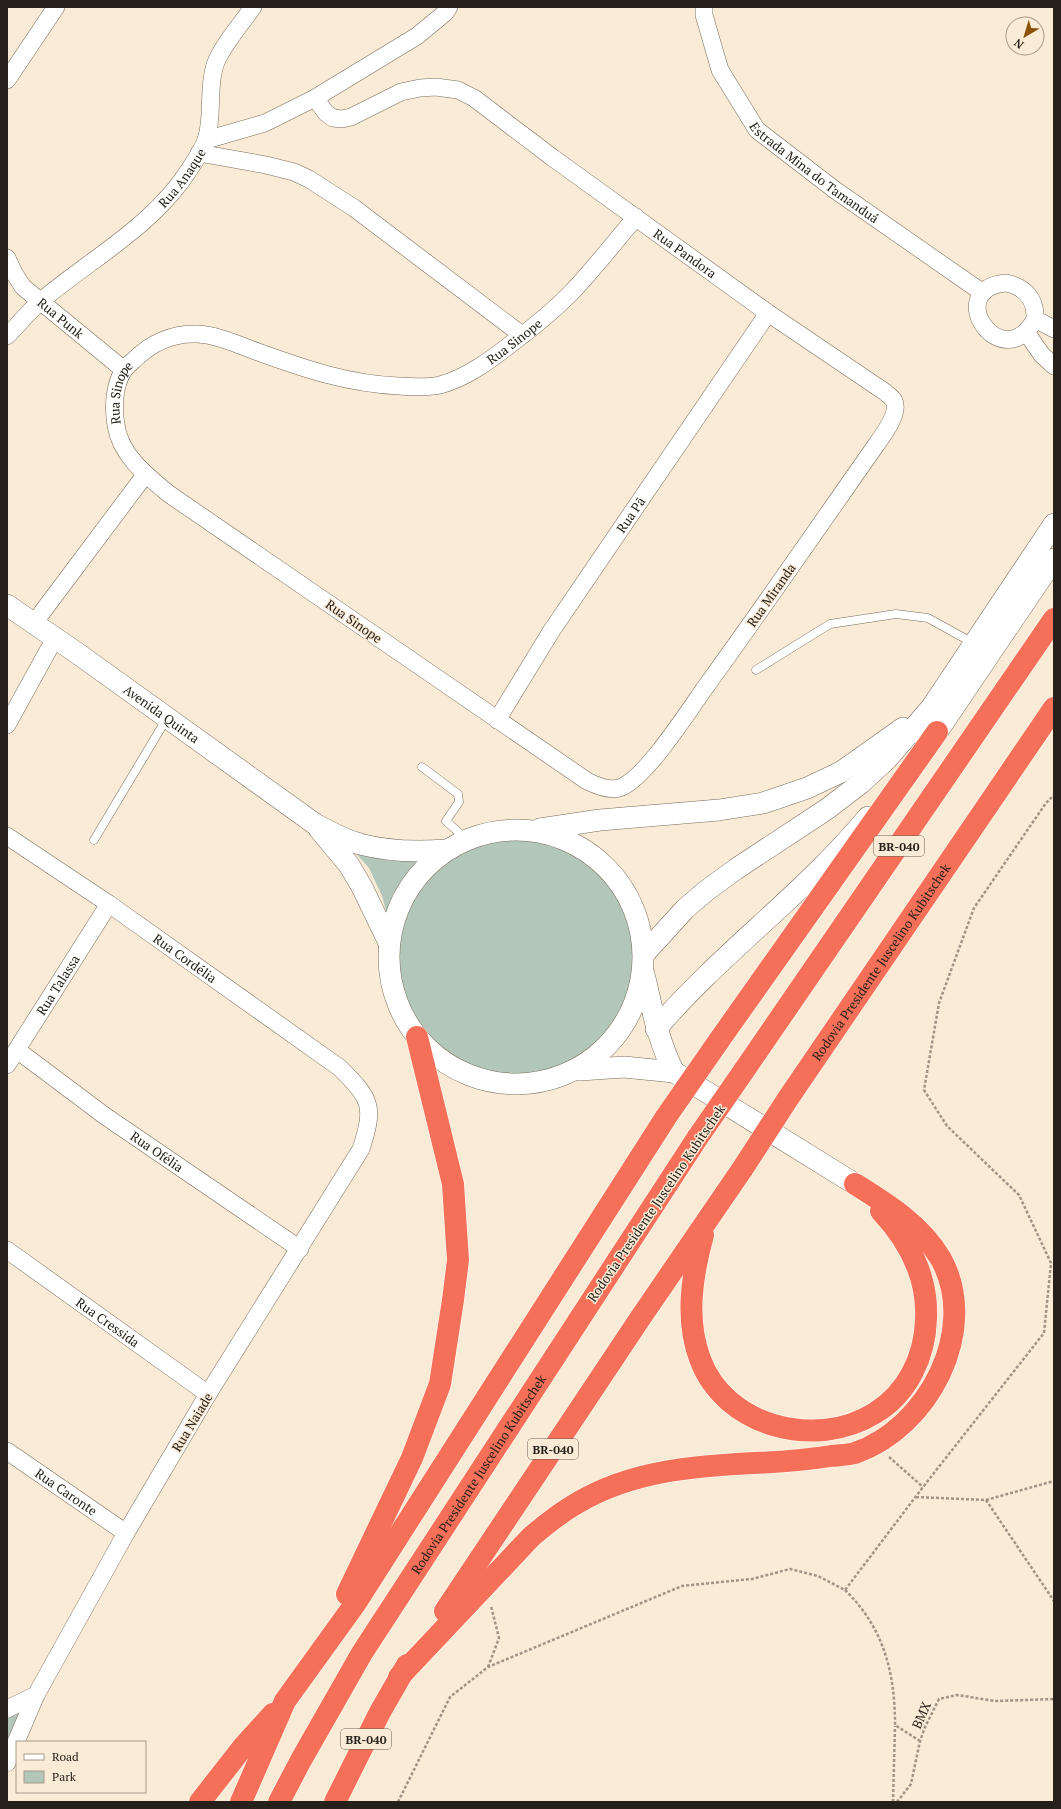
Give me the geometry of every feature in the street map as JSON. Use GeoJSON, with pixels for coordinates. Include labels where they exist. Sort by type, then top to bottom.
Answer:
{"type":"FeatureCollection","features":[{"type":"Feature","properties":{"kind":"highway","name":"Rodovia Presidente Juscelino Kubitschek"},"geometry":{"type":"LineString","coordinates":[[279,1802],[300,1760],[362,1653],[698,1137],[1054,618]]}},
{"type":"Feature","properties":{"kind":"highway","name":"Rodovia Presidente Juscelino Kubitschek"},"geometry":{"type":"LineString","coordinates":[[335,1802],[365,1740],[399,1677],[479,1562],[706,1220],[743,1168],[787,1100],[1054,708]]}},
{"type":"Feature","properties":{"kind":"highway"},"geometry":{"type":"LineString","coordinates":[[200,1802],[243,1747],[285,1701],[355,1604],[666,1117],[937,732]]}},
{"type":"Feature","properties":{"kind":"highway"},"geometry":{"type":"LineString","coordinates":[[302,1679],[327,1635],[412,1458],[440,1384],[458,1260],[456,1220],[453,1184],[417,1037]]}},
{"type":"Feature","properties":{"kind":"highway"},"geometry":{"type":"LineString","coordinates":[[706,1220],[692,1280],[691,1307],[693,1334],[700,1359],[707,1375],[720,1394],[737,1408],[772,1426],[790,1430],[840,1427],[858,1422],[876,1413],[893,1398],[916,1368],[926,1336],[927,1311],[924,1287],[918,1268],[900,1235],[884,1215],[855,1184]]}},
{"type":"Feature","properties":{"kind":"highway"},"geometry":{"type":"LineString","coordinates":[[399,1677],[531,1536],[555,1517],[580,1501],[628,1480],[664,1472],[710,1465],[786,1461],[854,1453],[886,1438],[907,1421],[933,1386],[942,1369],[951,1343],[954,1304],[952,1291],[948,1275],[941,1260],[917,1229],[900,1214],[855,1184]]}},
{"type":"Feature","properties":{"kind":"highway"},"geometry":{"type":"LineString","coordinates":[[241,1802],[285,1701]]}},
{"type":"Feature","properties":{"kind":"street"},"geometry":{"type":"LineString","coordinates":[[7,80],[56,7]]}},
{"type":"Feature","properties":{"kind":"street","name":"Rua Anaque"},"geometry":{"type":"LineString","coordinates":[[7,336],[40,302],[133,230],[167,200],[191,168],[203,147],[210,116],[212,78],[215,64],[222,51],[254,7]]}},
{"type":"Feature","properties":{"kind":"street"},"geometry":{"type":"LineString","coordinates":[[203,147],[265,123],[315,98],[417,36],[445,13],[449,7]]}},
{"type":"Feature","properties":{"kind":"street","name":"Estrada Mina do Tamanduá"},"geometry":{"type":"LineString","coordinates":[[704,7],[704,15],[720,70],[757,130],[835,190],[983,293]]}},
{"type":"Feature","properties":{"kind":"street","name":"Rua Pandora"},"geometry":{"type":"LineString","coordinates":[[315,98],[326,113],[333,118],[342,119],[401,92],[420,88],[436,87],[458,90],[490,109],[554,158],[768,313],[885,392]]}},
{"type":"Feature","properties":{"kind":"street"},"geometry":{"type":"LineString","coordinates":[[203,147],[294,172],[309,179],[354,208],[522,336]]}},
{"type":"Feature","properties":{"kind":"street","name":"Rua Sinope"},"geometry":{"type":"LineString","coordinates":[[622,788],[611,789],[588,781],[169,494],[145,475],[132,460],[117,434],[114,412],[118,386],[124,370],[142,352],[157,343],[172,337],[199,334],[216,338],[335,378],[382,386],[418,388],[438,385],[453,380],[494,358],[522,336],[571,293],[636,217]]}},
{"type":"Feature","properties":{"kind":"street","name":"Rua Punk"},"geometry":{"type":"LineString","coordinates":[[7,258],[23,287],[124,370]]}},
{"type":"Feature","properties":{"kind":"street"},"geometry":{"type":"LineString","coordinates":[[1054,329],[1030,326],[1015,338],[1002,339],[987,331],[979,317],[979,300],[983,293],[990,287],[998,284],[1015,285],[1023,289],[1033,302],[1030,326],[1042,355],[1054,366]]}},
{"type":"Feature","properties":{"kind":"street","name":"Rua Pã"},"geometry":{"type":"LineString","coordinates":[[497,720],[556,624],[768,313]]}},
{"type":"Feature","properties":{"kind":"street","name":"Rua Miranda"},"geometry":{"type":"LineString","coordinates":[[622,788],[636,776],[656,754],[744,634],[876,445],[892,420],[895,410],[894,401],[885,392]]}},
{"type":"Feature","properties":{"kind":"street"},"geometry":{"type":"LineString","coordinates":[[34,623],[145,475]]}},
{"type":"Feature","properties":{"kind":"street"},"geometry":{"type":"LineString","coordinates":[[931,708],[841,772],[807,788],[763,803],[719,810],[600,820],[533,830],[510,830],[488,833],[466,839],[446,850],[418,874],[402,900],[389,943],[390,976],[400,1008],[417,1037],[443,1061],[474,1078],[509,1084],[544,1082],[577,1070],[600,1054],[619,1033],[634,1009],[642,982],[644,962],[685,909],[706,891],[736,869],[827,809],[861,783],[888,759],[931,708],[1054,524]]}},
{"type":"Feature","properties":{"kind":"street"},"geometry":{"type":"LineString","coordinates":[[656,1029],[677,1004],[802,886],[857,830],[937,732],[1054,559]]}},
{"type":"Feature","properties":{"kind":"street","name":"Avenida Quinta"},"geometry":{"type":"LineString","coordinates":[[7,605],[315,824],[359,844],[379,848],[402,852],[446,850]]}},
{"type":"Feature","properties":{"kind":"street"},"geometry":{"type":"LineString","coordinates":[[7,725],[55,638]]}},
{"type":"Feature","properties":{"kind":"street","name":"Avenida Quinta"},"geometry":{"type":"LineString","coordinates":[[315,824],[348,865],[362,888],[389,943]]}},
{"type":"Feature","properties":{"kind":"street"},"geometry":{"type":"LineString","coordinates":[[533,830],[567,840],[598,859],[622,886],[638,918],[656,1029],[674,1072]]}},
{"type":"Feature","properties":{"kind":"street","name":"Rua Cordélia"},"geometry":{"type":"LineString","coordinates":[[7,836],[109,904],[340,1068],[358,1087]]}},
{"type":"Feature","properties":{"kind":"street","name":"Rua Talassa"},"geometry":{"type":"LineString","coordinates":[[7,1065],[109,904]]}},
{"type":"Feature","properties":{"kind":"street","name":"Rua Ofélia"},"geometry":{"type":"LineString","coordinates":[[17,1050],[111,1120],[300,1249]]}},
{"type":"Feature","properties":{"kind":"street"},"geometry":{"type":"LineString","coordinates":[[577,1070],[624,1067],[674,1072],[855,1184]]}},
{"type":"Feature","properties":{"kind":"street","name":"Rua Naiade"},"geometry":{"type":"LineString","coordinates":[[16,1741],[36,1695],[126,1533],[208,1394],[300,1249],[361,1148],[368,1126],[369,1106],[358,1087]]}},
{"type":"Feature","properties":{"kind":"street","name":"Rua Cressida"},"geometry":{"type":"LineString","coordinates":[[7,1250],[208,1394]]}},
{"type":"Feature","properties":{"kind":"street","name":"Rua Caronte"},"geometry":{"type":"LineString","coordinates":[[7,1451],[126,1533]]}},
{"type":"Feature","properties":{"kind":"street"},"geometry":{"type":"LineString","coordinates":[[7,1709],[36,1695]]}},
{"type":"Feature","properties":{"kind":"street","name":"Rua Naiade"},"geometry":{"type":"LineString","coordinates":[[7,1763],[16,1742]]}},
{"type":"Feature","properties":{"kind":"lane"},"geometry":{"type":"LineString","coordinates":[[756,670],[830,624],[896,614],[928,618],[974,644]]}},
{"type":"Feature","properties":{"kind":"lane"},"geometry":{"type":"LineString","coordinates":[[94,840],[167,718]]}},
{"type":"Feature","properties":{"kind":"lane"},"geometry":{"type":"LineString","coordinates":[[422,767],[458,794],[459,802],[446,820],[466,839]]}},
{"type":"Feature","properties":{"kind":"path"},"geometry":{"type":"LineString","coordinates":[[846,1590],[923,1487],[1044,1333],[1051,1263],[1019,1195],[947,1126],[924,1090],[939,1003],[974,908],[1046,803],[1054,795]]}},
{"type":"Feature","properties":{"kind":"path"},"geometry":{"type":"LineString","coordinates":[[874,1443],[923,1487]]}},
{"type":"Feature","properties":{"kind":"path"},"geometry":{"type":"LineString","coordinates":[[916,1497],[986,1500],[1054,1481]]}},
{"type":"Feature","properties":{"kind":"path"},"geometry":{"type":"LineString","coordinates":[[986,1500],[1054,1601]]}},
{"type":"Feature","properties":{"kind":"path"},"geometry":{"type":"LineString","coordinates":[[398,1802],[450,1697],[488,1667],[682,1586],[752,1579],[790,1569],[818,1576],[846,1590],[856,1601],[877,1633],[888,1659],[895,1700],[892,1802]]}},
{"type":"Feature","properties":{"kind":"path"},"geometry":{"type":"LineString","coordinates":[[485,1586],[499,1638],[488,1667]]}},
{"type":"Feature","properties":{"kind":"path","name":"BMX"},"geometry":{"type":"LineString","coordinates":[[897,1802],[911,1784],[920,1741],[925,1726],[939,1699],[957,1695],[995,1701],[1054,1698]]}},
{"type":"Feature","properties":{"kind":"path"},"geometry":{"type":"LineString","coordinates":[[895,1725],[920,1741]]}},
{"type":"Feature","properties":{"kind":"green space"},"geometry":{"type":"Polygon","coordinates":[[[506,840],[530,840],[553,845],[574,854],[594,867],[610,883],[623,903],[632,924],[637,947],[635,982],[628,1005],[610,1035],[594,1051],[574,1064],[553,1073],[530,1078],[506,1078],[483,1073],[462,1064],[442,1051],[426,1035],[413,1015],[404,994],[399,971],[399,947],[404,924],[413,903],[426,883],[442,867],[462,854],[483,845],[506,840]]]}},
{"type":"Feature","properties":{"kind":"green space"},"geometry":{"type":"Polygon","coordinates":[[[351,848],[430,858],[407,877],[393,894],[388,918],[382,896],[369,868],[351,848]]]}},
{"type":"Feature","properties":{"kind":"green space"},"geometry":{"type":"Polygon","coordinates":[[[24,1708],[7,1750],[7,1715],[24,1708]]]}}]}
